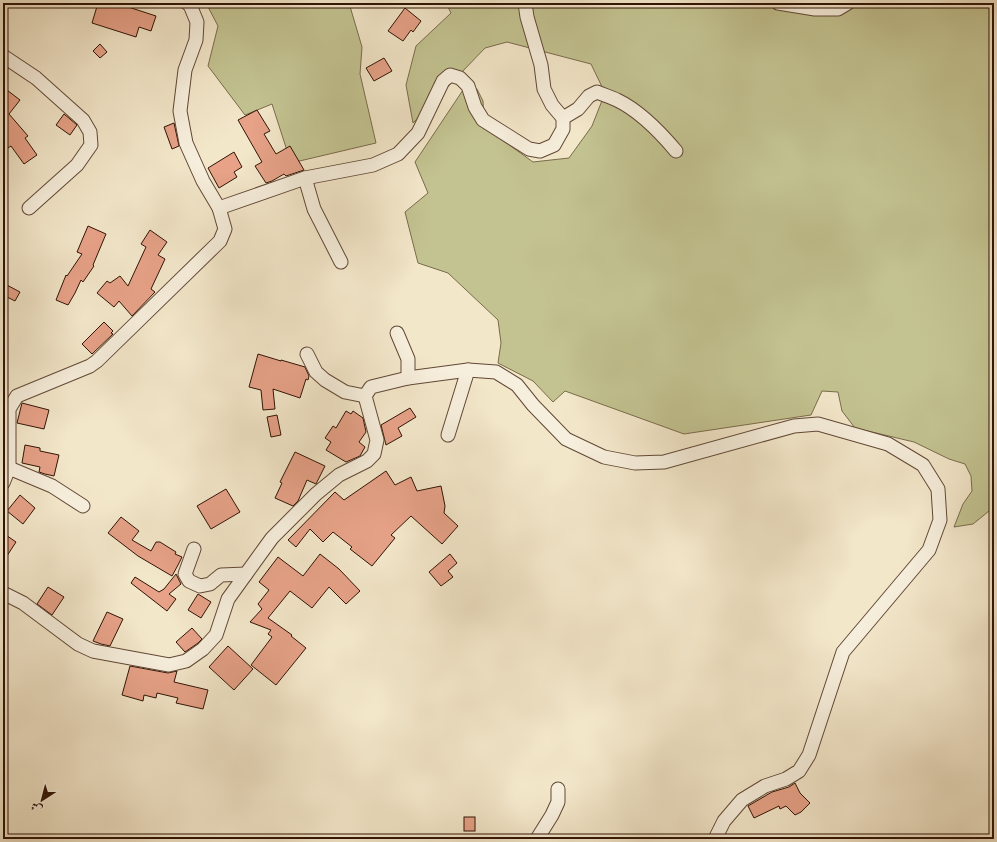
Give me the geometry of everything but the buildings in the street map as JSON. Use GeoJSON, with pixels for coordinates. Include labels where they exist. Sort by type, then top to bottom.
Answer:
{"type":"FeatureCollection","features":[{"type":"Feature","properties":{"kind":"street"},"geometry":{"type":"LineString","coordinates":[[3,483],[9,468],[8,409],[17,396],[90,366],[220,241],[225,229],[219,208],[203,181],[186,144],[180,111],[186,70],[196,40],[197,22],[190,5],[187,3]]}},
{"type":"Feature","properties":{"kind":"street"},"geometry":{"type":"LineString","coordinates":[[219,208],[305,178],[373,165],[398,154],[418,133],[443,81],[450,75],[460,78],[468,86],[483,120],[529,149],[540,152],[554,145],[563,129],[564,118],[552,105],[544,89],[541,65],[526,17],[525,3]]}},
{"type":"Feature","properties":{"kind":"street"},"geometry":{"type":"LineString","coordinates":[[778,3],[815,9],[838,9],[848,3]]}},
{"type":"Feature","properties":{"kind":"street"},"geometry":{"type":"LineString","coordinates":[[3,56],[36,78],[83,120],[90,132],[90,145],[77,165],[29,208]]}},
{"type":"Feature","properties":{"kind":"street"},"geometry":{"type":"LineString","coordinates":[[564,118],[578,109],[589,96],[597,92],[619,100],[642,116],[676,151]]}},
{"type":"Feature","properties":{"kind":"street"},"geometry":{"type":"LineString","coordinates":[[305,178],[314,209],[341,262]]}},
{"type":"Feature","properties":{"kind":"street"},"geometry":{"type":"LineString","coordinates":[[397,333],[408,359],[408,378]]}},
{"type":"Feature","properties":{"kind":"street"},"geometry":{"type":"LineString","coordinates":[[306,354],[316,372],[325,380],[345,392],[365,396]]}},
{"type":"Feature","properties":{"kind":"street"},"geometry":{"type":"LineString","coordinates":[[448,435],[468,370]]}},
{"type":"Feature","properties":{"kind":"street"},"geometry":{"type":"LineString","coordinates":[[3,594],[23,603],[78,644],[93,651],[169,665],[186,661],[203,649],[216,635],[228,599],[272,538],[316,494],[339,475],[367,461],[374,454],[377,440],[365,396],[371,387],[408,378],[468,370],[496,372],[517,385],[533,406],[566,439],[604,457],[635,463],[664,462],[794,426],[818,424],[888,444],[923,465],[938,489],[940,520],[929,550],[843,652],[809,755],[799,771],[786,779],[765,786],[742,800],[724,821],[715,839]]}},
{"type":"Feature","properties":{"kind":"street"},"geometry":{"type":"LineString","coordinates":[[9,468],[52,486],[83,506]]}},
{"type":"Feature","properties":{"kind":"street"},"geometry":{"type":"LineString","coordinates":[[194,549],[185,574],[189,581],[200,586],[210,584],[221,575],[246,574]]}},
{"type":"Feature","properties":{"kind":"street"},"geometry":{"type":"LineString","coordinates":[[537,839],[558,802],[558,789]]}},
{"type":"Feature","properties":{"kind":"green space"},"geometry":{"type":"Polygon","coordinates":[[[206,3],[349,3],[362,47],[360,74],[376,143],[291,163],[272,104],[245,115],[208,66],[218,26],[206,3]]]}},
{"type":"Feature","properties":{"kind":"green space"},"geometry":{"type":"Polygon","coordinates":[[[446,3],[994,3],[994,507],[973,524],[954,527],[963,504],[972,491],[971,476],[965,464],[949,459],[914,442],[855,428],[842,411],[838,392],[822,391],[811,415],[684,434],[565,391],[553,402],[533,381],[498,363],[501,343],[498,320],[448,273],[418,263],[405,212],[428,193],[415,162],[465,87],[477,89],[483,101],[484,123],[508,144],[533,162],[569,158],[592,126],[605,93],[591,64],[507,42],[485,48],[413,123],[406,85],[416,46],[451,13],[446,3]]]}}]}
